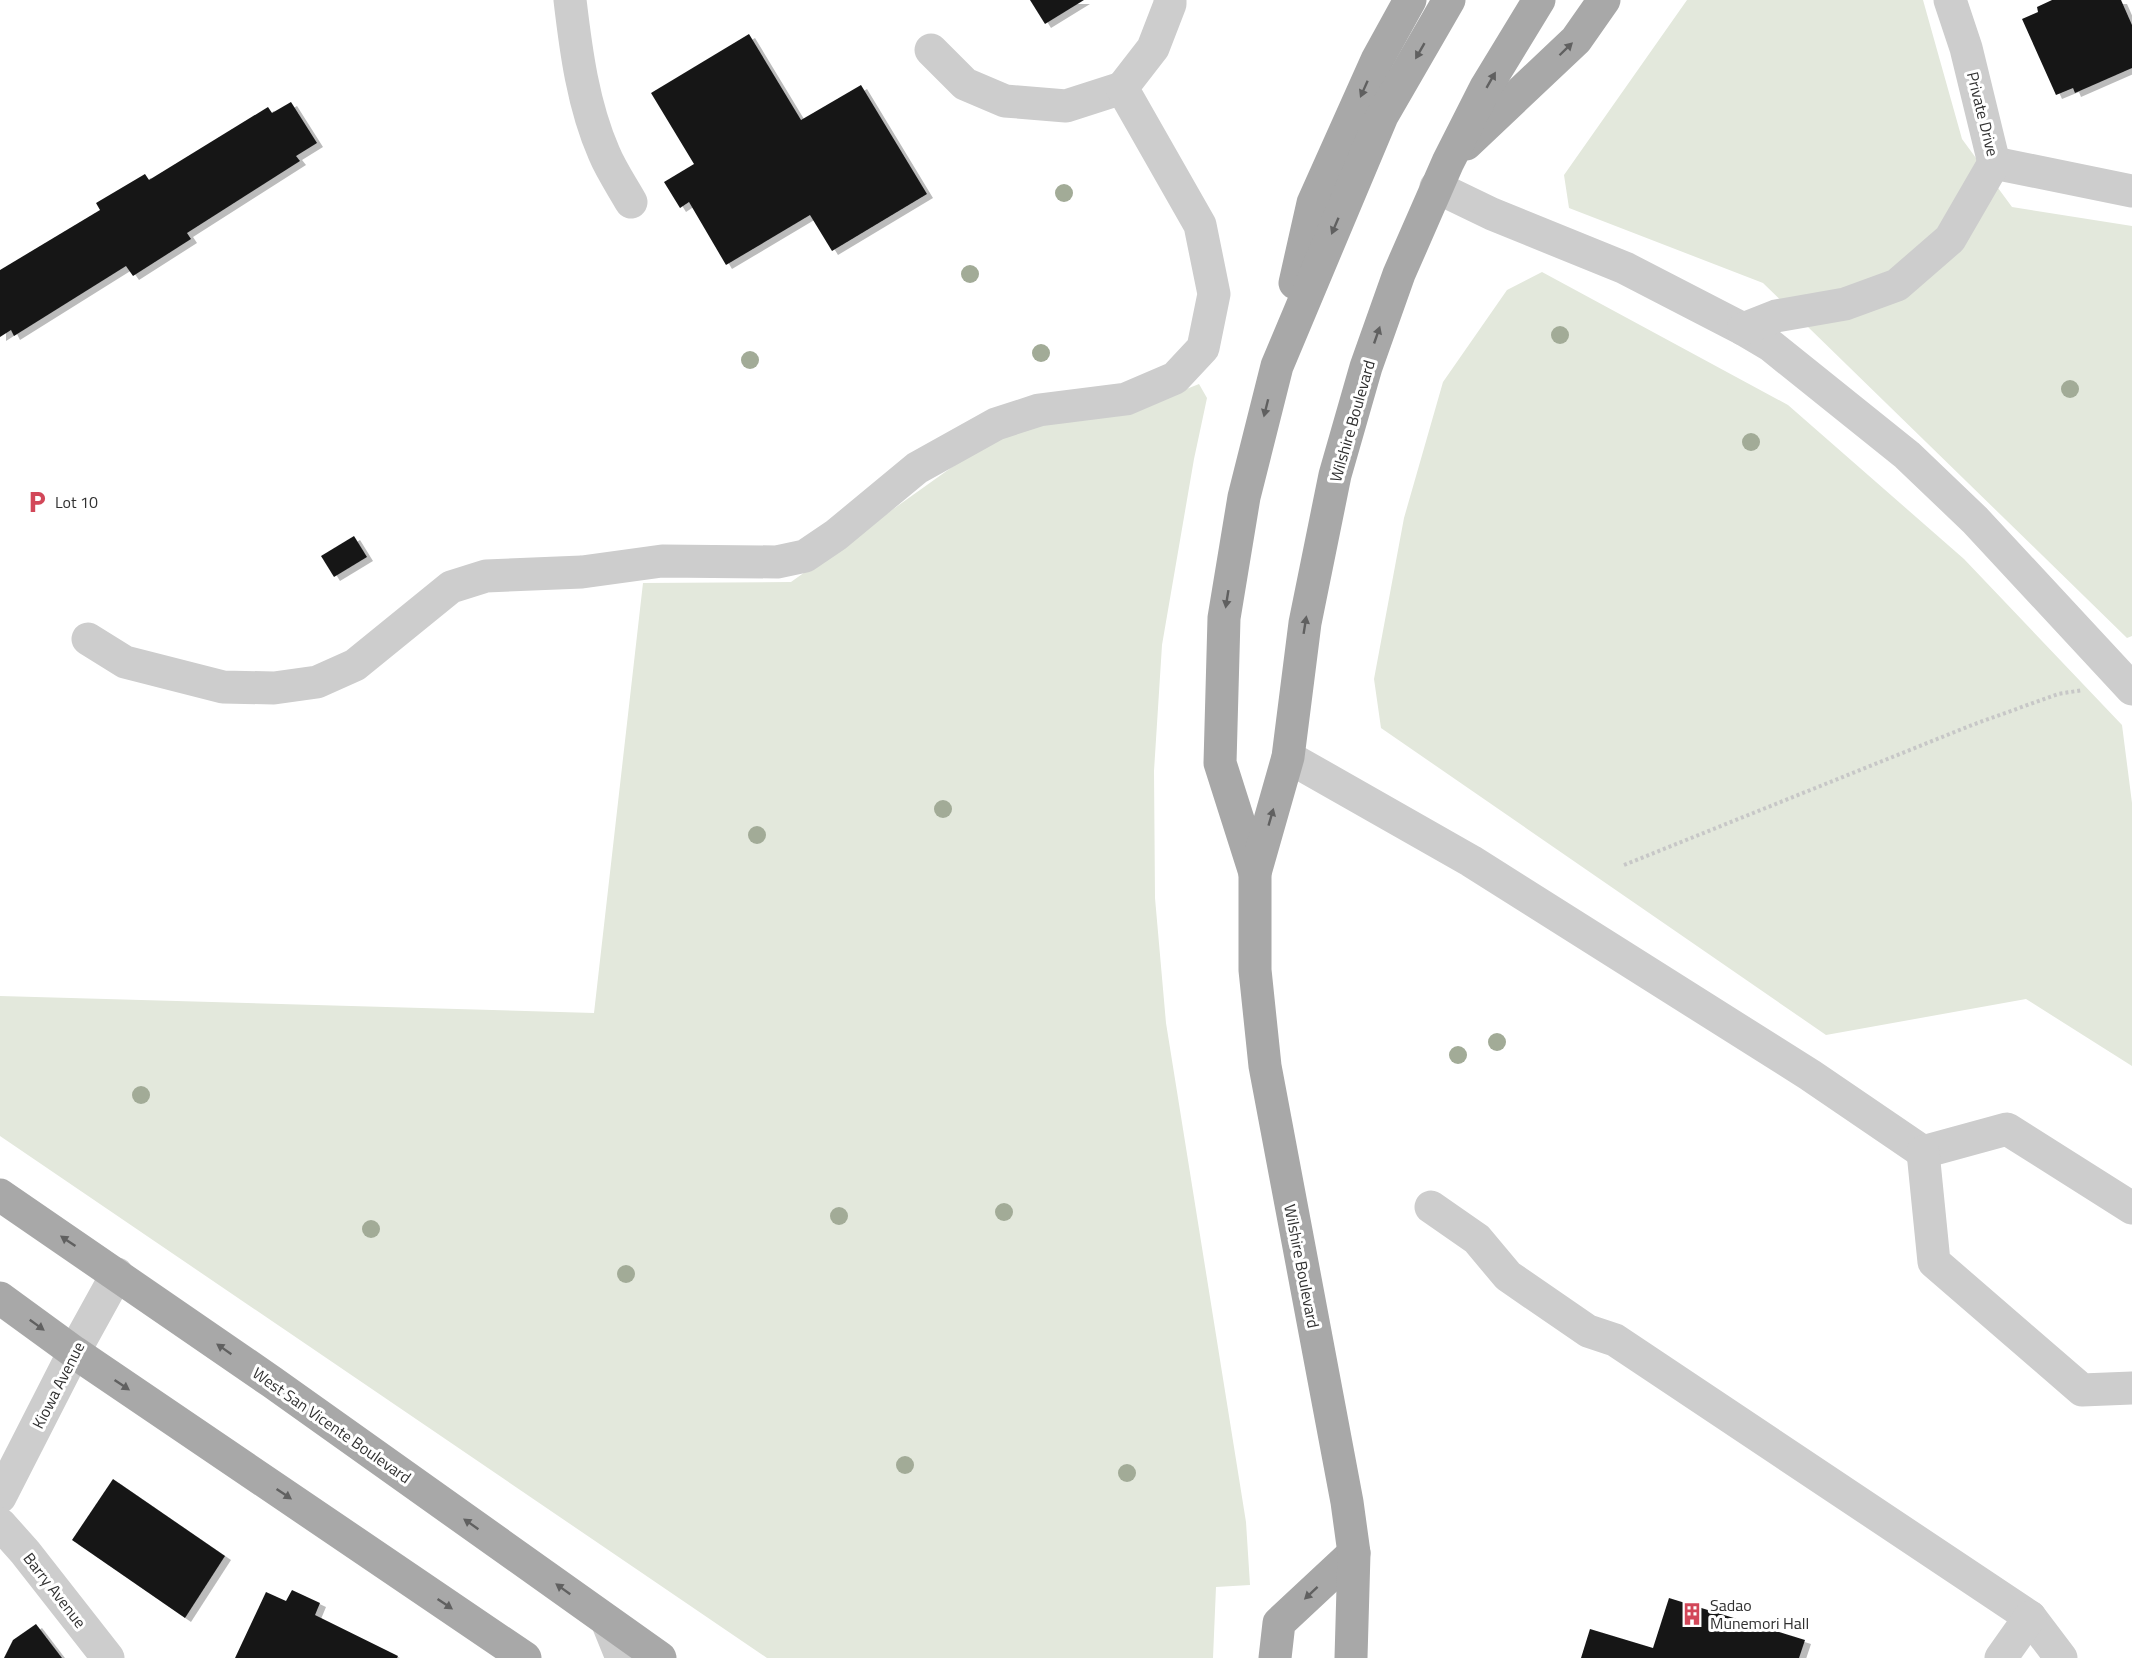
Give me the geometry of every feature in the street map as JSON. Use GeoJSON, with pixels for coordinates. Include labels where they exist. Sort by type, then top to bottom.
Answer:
{"type":"FeatureCollection","features":[{"type":"Feature","properties":{"kind":"main road"},"geometry":{"type":"LineString","coordinates":[[1276,366],[1313,203],[1377,60],[1410,0]]}},
{"type":"Feature","properties":{"kind":"main road","name":"Wilshire Boulevard"},"geometry":{"type":"LineString","coordinates":[[1255,873],[1220,763],[1224,618],[1244,497],[1276,366],[1382,116],[1449,0]]}},
{"type":"Feature","properties":{"kind":"main road","name":"Wilshire Boulevard"},"geometry":{"type":"LineString","coordinates":[[1351,1658],[1354,1553],[1347,1502],[1265,1066],[1255,970],[1255,873],[1288,757],[1305,623],[1335,475],[1366,367],[1398,274],[1442,174],[1486,87],[1539,0]]}},
{"type":"Feature","properties":{"kind":"main road"},"geometry":{"type":"LineString","coordinates":[[1442,174],[1575,40],[1604,0]]}},
{"type":"Feature","properties":{"kind":"main road","name":"West San Vicente Boulevard"},"geometry":{"type":"LineString","coordinates":[[0,1195],[117,1274],[660,1658]]}},
{"type":"Feature","properties":{"kind":"main road"},"geometry":{"type":"LineString","coordinates":[[0,1298],[74,1352],[525,1658]]}},
{"type":"Feature","properties":{"kind":"main road"},"geometry":{"type":"LineString","coordinates":[[1275,1658],[1279,1623],[1354,1553]]}},
{"type":"Feature","properties":{"kind":"street"},"geometry":{"type":"LineString","coordinates":[[570,0],[585,96],[604,153],[631,202]]}},
{"type":"Feature","properties":{"kind":"street"},"geometry":{"type":"LineString","coordinates":[[931,50],[965,84],[1005,101],[1065,106],[1122,88],[1153,48],[1170,0]]}},
{"type":"Feature","properties":{"kind":"street","name":"Private Drive"},"geometry":{"type":"LineString","coordinates":[[1950,0],[1966,48],[1994,163],[2132,191]]}},
{"type":"Feature","properties":{"kind":"street"},"geometry":{"type":"LineString","coordinates":[[88,639],[125,662],[223,687],[274,688],[317,682],[354,665],[451,588],[471,579],[486,576],[582,572],[662,561],[777,562],[805,556],[836,535],[916,468],[996,423],[1040,410],[1126,399],[1175,378],[1203,348],[1214,294],[1200,225],[1122,88]]}},
{"type":"Feature","properties":{"kind":"street"},"geometry":{"type":"LineString","coordinates":[[1743,329],[1776,316],[1845,304],[1897,285],[1950,239],[1994,163]]}},
{"type":"Feature","properties":{"kind":"street"},"geometry":{"type":"LineString","coordinates":[[1442,174],[1492,214],[1624,268],[1770,345],[1907,456],[1975,520],[2129,686]]}},
{"type":"Feature","properties":{"kind":"street"},"geometry":{"type":"LineString","coordinates":[[1288,757],[1471,861],[1810,1075],[1923,1152],[2007,1129],[2132,1208]]}},
{"type":"Feature","properties":{"kind":"street"},"geometry":{"type":"LineString","coordinates":[[1923,1152],[1934,1262],[2082,1390],[2132,1388]]}},
{"type":"Feature","properties":{"kind":"street"},"geometry":{"type":"LineString","coordinates":[[1431,1207],[1477,1239],[1508,1276],[1588,1331],[1615,1340],[2030,1617],[2061,1658]]}},
{"type":"Feature","properties":{"kind":"street","name":"Kiowa Avenue"},"geometry":{"type":"LineString","coordinates":[[0,1497],[74,1352],[117,1274]]}},
{"type":"Feature","properties":{"kind":"street","name":"Barry Avenue"},"geometry":{"type":"LineString","coordinates":[[0,1524],[108,1658]]}},
{"type":"Feature","properties":{"kind":"street"},"geometry":{"type":"LineString","coordinates":[[2001,1658],[2030,1617]]}},
{"type":"Feature","properties":{"kind":"street"},"geometry":{"type":"LineString","coordinates":[[607,1621],[622,1658]]}},
{"type":"Feature","properties":{"kind":"path"},"geometry":{"type":"LineString","coordinates":[[1624,865],[1972,725],[2058,694],[2129,686]]}},
{"type":"Feature","properties":{"kind":"shaded area"},"geometry":{"type":"Polygon","coordinates":[[[1687,0],[1923,0],[1962,139],[2012,207],[2132,226],[2132,636],[2127,638],[1763,283],[1569,208],[1564,175],[1687,0]]]}},
{"type":"Feature","properties":{"kind":"shaded area"},"geometry":{"type":"Polygon","coordinates":[[[1542,272],[1788,405],[1964,559],[2122,725],[2132,803],[2132,1066],[2026,999],[1826,1035],[1381,728],[1374,679],[1404,518],[1443,382],[1507,290],[1542,272]]]}},
{"type":"Feature","properties":{"kind":"shaded area"},"geometry":{"type":"Polygon","coordinates":[[[1199,384],[1207,398],[1194,459],[1162,645],[1154,771],[1155,898],[1166,1023],[1246,1522],[1250,1585],[1216,1587],[1213,1658],[767,1658],[0,1136],[0,996],[594,1013],[643,583],[791,582],[983,445],[1036,423],[1144,406],[1199,384]]]}},
{"type":"Feature","properties":{"kind":"building"},"geometry":{"type":"Polygon","coordinates":[[[1030,0],[1084,0],[1045,24],[1030,0]]]}},
{"type":"Feature","properties":{"kind":"building"},"geometry":{"type":"Polygon","coordinates":[[[2052,0],[2121,0],[2132,25],[2132,68],[2075,93],[2073,88],[2056,95],[2022,19],[2038,12],[2037,7],[2052,0]]]}},
{"type":"Feature","properties":{"kind":"building"},"geometry":{"type":"Polygon","coordinates":[[[749,34],[801,120],[861,85],[927,194],[832,251],[810,215],[726,265],[689,202],[680,208],[664,182],[694,164],[651,93],[749,34]]]}},
{"type":"Feature","properties":{"kind":"building"},"geometry":{"type":"Polygon","coordinates":[[[291,102],[317,143],[296,156],[300,161],[187,233],[191,239],[133,276],[126,266],[14,336],[11,330],[0,337],[0,270],[100,210],[96,203],[145,174],[149,180],[268,107],[272,113],[291,102]]]}},
{"type":"Feature","properties":{"kind":"building"},"geometry":{"type":"Polygon","coordinates":[[[354,536],[367,557],[334,577],[321,556],[354,536]]]}},
{"type":"Feature","properties":{"kind":"building"},"geometry":{"type":"Polygon","coordinates":[[[113,1479],[225,1556],[185,1618],[72,1540],[113,1479]]]}},
{"type":"Feature","properties":{"kind":"building"},"geometry":{"type":"Polygon","coordinates":[[[292,1590],[320,1603],[315,1615],[398,1656],[397,1658],[235,1658],[266,1592],[286,1601],[292,1590]]]}},
{"type":"Feature","properties":{"kind":"building","name":"Sadao Munemori Hall"},"geometry":{"type":"Polygon","coordinates":[[[1669,1598],[1805,1640],[1799,1658],[1581,1658],[1590,1629],[1653,1648],[1669,1598]]]}},
{"type":"Feature","properties":{"kind":"building"},"geometry":{"type":"Polygon","coordinates":[[[36,1624],[62,1658],[4,1658],[13,1640],[36,1624]]]}},
{"type":"Feature","properties":{"kind":"place","name":"Lot 10"},"geometry":{"type":"Point","coordinates":[37,502]}},
{"type":"Feature","properties":{"kind":"place","name":"Sadao Munemori Hall"},"geometry":{"type":"Point","coordinates":[1692,1614]}}]}
